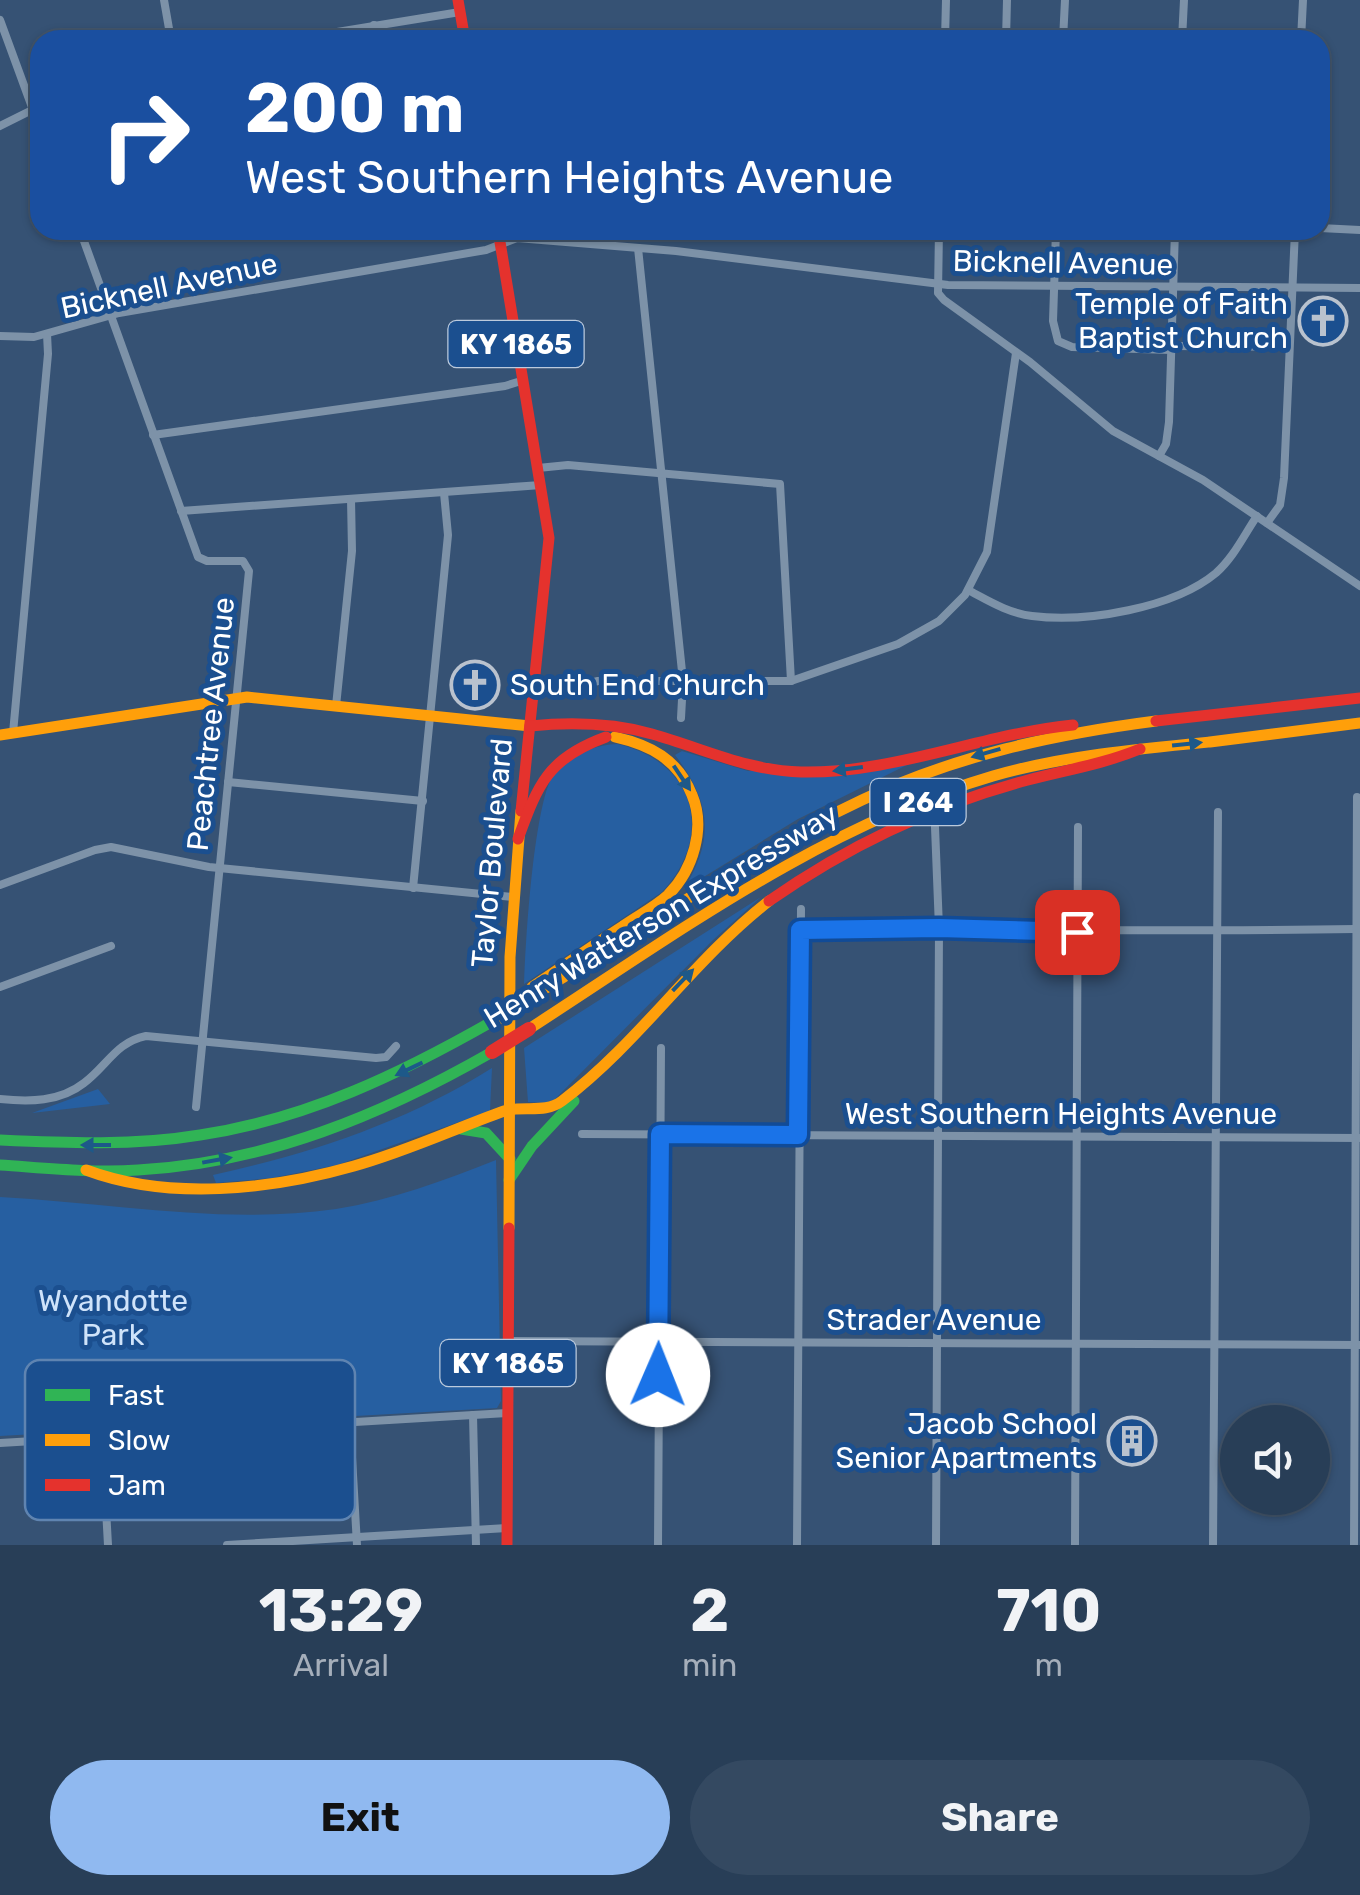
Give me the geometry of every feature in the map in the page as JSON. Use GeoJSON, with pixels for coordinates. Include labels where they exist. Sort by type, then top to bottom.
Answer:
{"type":"FeatureCollection","features":[{"type":"Feature","properties":{"kind":"main road","name":"Taylor Boulevard"},"geometry":{"type":"LineString","coordinates":[[499,240],[549,550],[518,840],[510,957],[507,1545]]}},
{"type":"Feature","properties":{"kind":"main road"},"geometry":{"type":"LineString","coordinates":[[4,735],[236,698],[530,726],[636,741],[650,747],[676,767],[690,787],[698,810],[696,852],[688,872],[667,896],[532,987],[528,999]]}},
{"type":"Feature","properties":{"kind":"main road","name":"Henry Watterson Expressway"},"geometry":{"type":"LineString","coordinates":[[0,1140],[130,1144],[246,1128],[318,1108],[430,1059],[787,838],[916,776],[984,754],[1116,726],[1360,698]]}},
{"type":"Feature","properties":{"kind":"main road","name":"Henry Watterson Expressway"},"geometry":{"type":"LineString","coordinates":[[0,1165],[86,1170],[167,1168],[286,1145],[398,1103],[492,1052],[766,878],[868,823],[990,777],[1069,758],[1360,722]]}},
{"type":"Feature","properties":{"kind":"main road"},"geometry":{"type":"LineString","coordinates":[[530,726],[553,723],[639,732],[746,766],[802,772],[859,768],[1014,731],[1069,725],[1116,726]]}},
{"type":"Feature","properties":{"kind":"main road"},"geometry":{"type":"LineString","coordinates":[[518,840],[535,792],[553,764],[578,746],[606,737]]}},
{"type":"Feature","properties":{"kind":"main road"},"geometry":{"type":"LineString","coordinates":[[86,1170],[118,1182],[209,1189],[254,1187],[332,1173],[510,1109],[550,1108],[595,1073],[741,923],[788,886],[840,853],[876,834],[966,798],[1106,763],[1140,749]]}},
{"type":"Feature","properties":{"kind":"main road"},"geometry":{"type":"LineString","coordinates":[[510,1180],[532,1146],[595,1073]]}},
{"type":"Feature","properties":{"kind":"main road"},"geometry":{"type":"LineString","coordinates":[[455,1130],[466,1128],[486,1134],[510,1159]]}},
{"type":"Feature","properties":{"kind":"street"},"geometry":{"type":"LineString","coordinates":[[164,0],[169,30]]}},
{"type":"Feature","properties":{"kind":"street"},"geometry":{"type":"LineString","coordinates":[[945,30],[946,0]]}},
{"type":"Feature","properties":{"kind":"street"},"geometry":{"type":"LineString","coordinates":[[1006,30],[1007,0]]}},
{"type":"Feature","properties":{"kind":"street"},"geometry":{"type":"LineString","coordinates":[[1064,30],[1065,0]]}},
{"type":"Feature","properties":{"kind":"street"},"geometry":{"type":"LineString","coordinates":[[1182,30],[1184,0]]}},
{"type":"Feature","properties":{"kind":"street"},"geometry":{"type":"LineString","coordinates":[[1302,30],[1303,0]]}},
{"type":"Feature","properties":{"kind":"street"},"geometry":{"type":"LineString","coordinates":[[345,30],[459,6]]}},
{"type":"Feature","properties":{"kind":"street"},"geometry":{"type":"LineString","coordinates":[[0,20],[30,93]]}},
{"type":"Feature","properties":{"kind":"street"},"geometry":{"type":"LineString","coordinates":[[374,25],[375,30]]}},
{"type":"Feature","properties":{"kind":"street"},"geometry":{"type":"LineString","coordinates":[[0,126],[30,111]]}},
{"type":"Feature","properties":{"kind":"street"},"geometry":{"type":"LineString","coordinates":[[1330,228],[1360,230]]}},
{"type":"Feature","properties":{"kind":"street","name":"Peachtree Avenue"},"geometry":{"type":"LineString","coordinates":[[84,240],[202,560],[240,560],[248,566],[196,1107]]}},
{"type":"Feature","properties":{"kind":"street","name":"Bicknell Avenue"},"geometry":{"type":"LineString","coordinates":[[0,336],[47,334],[110,315],[486,250],[496,240]]}},
{"type":"Feature","properties":{"kind":"street","name":"Bicknell Avenue"},"geometry":{"type":"LineString","coordinates":[[538,240],[638,248],[937,284],[1360,288]]}},
{"type":"Feature","properties":{"kind":"street"},"geometry":{"type":"LineString","coordinates":[[939,240],[937,284],[944,300],[1113,431],[1203,480],[1360,586]]}},
{"type":"Feature","properties":{"kind":"street"},"geometry":{"type":"LineString","coordinates":[[1056,240],[1055,336],[1062,343],[1072,347],[1288,346]]}},
{"type":"Feature","properties":{"kind":"street"},"geometry":{"type":"LineString","coordinates":[[1159,456],[1168,437],[1175,240]]}},
{"type":"Feature","properties":{"kind":"street"},"geometry":{"type":"LineString","coordinates":[[1267,524],[1280,505],[1282,490],[1294,240]]}},
{"type":"Feature","properties":{"kind":"street"},"geometry":{"type":"LineString","coordinates":[[638,248],[684,682],[681,718]]}},
{"type":"Feature","properties":{"kind":"street"},"geometry":{"type":"LineString","coordinates":[[4,735],[47,334]]}},
{"type":"Feature","properties":{"kind":"street"},"geometry":{"type":"LineString","coordinates":[[578,691],[598,681],[792,682],[913,637],[939,621],[968,590],[980,570],[991,535],[1016,353]]}},
{"type":"Feature","properties":{"kind":"street"},"geometry":{"type":"LineString","coordinates":[[153,435],[505,386],[521,380]]}},
{"type":"Feature","properties":{"kind":"street"},"geometry":{"type":"LineString","coordinates":[[538,468],[568,465],[780,484],[792,682]]}},
{"type":"Feature","properties":{"kind":"street"},"geometry":{"type":"LineString","coordinates":[[181,511],[541,485]]}},
{"type":"Feature","properties":{"kind":"street"},"geometry":{"type":"LineString","coordinates":[[413,888],[448,535],[444,493]]}},
{"type":"Feature","properties":{"kind":"street"},"geometry":{"type":"LineString","coordinates":[[336,706],[343,668],[352,551],[351,500]]}},
{"type":"Feature","properties":{"kind":"street"},"geometry":{"type":"LineString","coordinates":[[968,590],[1010,611],[1030,616],[1067,616],[1151,606],[1183,594],[1216,573],[1256,516]]}},
{"type":"Feature","properties":{"kind":"street"},"geometry":{"type":"LineString","coordinates":[[228,782],[423,801]]}},
{"type":"Feature","properties":{"kind":"street"},"geometry":{"type":"LineString","coordinates":[[1354,1545],[1357,797]]}},
{"type":"Feature","properties":{"kind":"street"},"geometry":{"type":"LineString","coordinates":[[1214,1545],[1218,812]]}},
{"type":"Feature","properties":{"kind":"street"},"geometry":{"type":"LineString","coordinates":[[935,827],[939,928],[936,1545]]}},
{"type":"Feature","properties":{"kind":"street"},"geometry":{"type":"LineString","coordinates":[[1075,1545],[1078,827]]}},
{"type":"Feature","properties":{"kind":"street"},"geometry":{"type":"LineString","coordinates":[[0,885],[104,848],[219,868],[514,897]]}},
{"type":"Feature","properties":{"kind":"street"},"geometry":{"type":"LineString","coordinates":[[797,1545],[801,909]]}},
{"type":"Feature","properties":{"kind":"street"},"geometry":{"type":"LineString","coordinates":[[800,930],[1358,929]]}},
{"type":"Feature","properties":{"kind":"street"},"geometry":{"type":"LineString","coordinates":[[0,987],[112,946]]}},
{"type":"Feature","properties":{"kind":"street"},"geometry":{"type":"LineString","coordinates":[[0,1099],[34,1102],[69,1092],[86,1083],[128,1040],[146,1036],[376,1058],[386,1057],[396,1046]]}},
{"type":"Feature","properties":{"kind":"street"},"geometry":{"type":"LineString","coordinates":[[658,1545],[662,1048]]}},
{"type":"Feature","properties":{"kind":"street","name":"West Southern Heights Avenue"},"geometry":{"type":"LineString","coordinates":[[582,1134],[1357,1138]]}},
{"type":"Feature","properties":{"kind":"street","name":"Strader Avenue"},"geometry":{"type":"LineString","coordinates":[[509,1341],[1357,1345]]}},
{"type":"Feature","properties":{"kind":"street"},"geometry":{"type":"LineString","coordinates":[[355,1422],[507,1413]]}},
{"type":"Feature","properties":{"kind":"street"},"geometry":{"type":"LineString","coordinates":[[473,1415],[476,1545]]}},
{"type":"Feature","properties":{"kind":"street"},"geometry":{"type":"LineString","coordinates":[[0,1444],[25,1443]]}},
{"type":"Feature","properties":{"kind":"street"},"geometry":{"type":"LineString","coordinates":[[355,1507],[357,1541]]}},
{"type":"Feature","properties":{"kind":"street"},"geometry":{"type":"LineString","coordinates":[[107,1520],[108,1545]]}},
{"type":"Feature","properties":{"kind":"street"},"geometry":{"type":"LineString","coordinates":[[228,1545],[357,1541],[507,1528]]}},
{"type":"Feature","properties":{"kind":"green space"},"geometry":{"type":"Polygon","coordinates":[[[617,744],[664,766],[679,783],[689,803],[689,847],[679,870],[662,892],[524,984],[532,873],[548,787],[555,772],[575,756],[617,744]]]}},
{"type":"Feature","properties":{"kind":"green space"},"geometry":{"type":"Polygon","coordinates":[[[682,751],[748,771],[917,760],[798,819],[684,889],[701,853],[705,820],[696,789],[675,755],[682,751]]]}},
{"type":"Feature","properties":{"kind":"green space"},"geometry":{"type":"Polygon","coordinates":[[[761,897],[555,1099],[528,1102],[524,1048],[761,897]]]}},
{"type":"Feature","properties":{"kind":"green space"},"geometry":{"type":"Polygon","coordinates":[[[492,1068],[490,1111],[337,1165],[272,1178],[216,1183],[213,1175],[323,1146],[392,1120],[492,1068]]]}},
{"type":"Feature","properties":{"kind":"green space"},"geometry":{"type":"Polygon","coordinates":[[[98,1089],[110,1104],[32,1113],[98,1089]]]}},
{"type":"Feature","properties":{"kind":"green space","name":"Wyandotte Park"},"geometry":{"type":"Polygon","coordinates":[[[496,1160],[501,1401],[497,1408],[355,1416],[355,1360],[25,1360],[25,1435],[0,1436],[0,1197],[252,1215],[336,1209],[437,1182],[496,1160]]]}},
{"type":"Feature","properties":{"kind":"traffic: fast"},"geometry":{"type":"LineString","coordinates":[[0,1140],[125,1142],[239,1128],[352,1092],[493,1021]]}},
{"type":"Feature","properties":{"kind":"traffic: fast"},"geometry":{"type":"LineString","coordinates":[[0,1165],[121,1171],[185,1166],[232,1157],[322,1132],[365,1115],[492,1052]]}},
{"type":"Feature","properties":{"kind":"traffic: fast"},"geometry":{"type":"LineString","coordinates":[[509,1180],[532,1146],[574,1101]]}},
{"type":"Feature","properties":{"kind":"traffic: fast"},"geometry":{"type":"LineString","coordinates":[[461,1129],[486,1133],[510,1159]]}},
{"type":"Feature","properties":{"kind":"traffic: slow"},"geometry":{"type":"LineString","coordinates":[[0,735],[247,697],[530,726]]}},
{"type":"Feature","properties":{"kind":"traffic: slow"},"geometry":{"type":"LineString","coordinates":[[528,999],[776,845],[862,800],[933,771],[1006,749],[1156,721]]}},
{"type":"Feature","properties":{"kind":"traffic: slow"},"geometry":{"type":"LineString","coordinates":[[529,1029],[752,886],[869,823],[930,797],[993,776],[1073,758],[1360,723]]}},
{"type":"Feature","properties":{"kind":"traffic: slow"},"geometry":{"type":"LineString","coordinates":[[530,993],[532,987],[668,895],[695,848],[696,808],[679,772],[651,749],[615,737]]}},
{"type":"Feature","properties":{"kind":"traffic: slow"},"geometry":{"type":"LineString","coordinates":[[509,1228],[510,957],[521,811]]}},
{"type":"Feature","properties":{"kind":"traffic: slow"},"geometry":{"type":"LineString","coordinates":[[86,1170],[151,1186],[254,1186],[373,1160],[504,1111],[555,1105],[616,1054],[715,949],[769,901]]}},
{"type":"Feature","properties":{"kind":"traffic: slow"},"geometry":{"type":"LineString","coordinates":[[493,1021],[528,999]]}},
{"type":"Feature","properties":{"kind":"traffic: jam"},"geometry":{"type":"LineString","coordinates":[[458,0],[463,30]]}},
{"type":"Feature","properties":{"kind":"traffic: jam"},"geometry":{"type":"LineString","coordinates":[[500,240],[549,538],[521,811]]}},
{"type":"Feature","properties":{"kind":"traffic: jam"},"geometry":{"type":"LineString","coordinates":[[1156,721],[1360,698]]}},
{"type":"Feature","properties":{"kind":"traffic: jam"},"geometry":{"type":"LineString","coordinates":[[530,726],[622,728],[744,763],[801,772],[870,767],[1005,736],[1073,725]]}},
{"type":"Feature","properties":{"kind":"traffic: jam"},"geometry":{"type":"LineString","coordinates":[[518,839],[548,775],[571,754],[606,737]]}},
{"type":"Feature","properties":{"kind":"traffic: jam"},"geometry":{"type":"LineString","coordinates":[[769,901],[830,862],[925,815],[993,790],[1140,749]]}},
{"type":"Feature","properties":{"kind":"traffic: jam"},"geometry":{"type":"LineString","coordinates":[[492,1052],[529,1029]]}},
{"type":"Feature","properties":{"kind":"traffic: jam"},"geometry":{"type":"LineString","coordinates":[[507,1545],[509,1228]]}},
{"type":"Feature","properties":{"kind":"place","name":"Temple of Faith Baptist Church"},"geometry":{"type":"Point","coordinates":[1323,321]}},
{"type":"Feature","properties":{"kind":"place","name":"South End Church"},"geometry":{"type":"Point","coordinates":[475,685]}},
{"type":"Feature","properties":{"kind":"place","name":"Jacob School Senior Apartments"},"geometry":{"type":"Point","coordinates":[1132,1441]}},
{"type":"Feature","properties":{"kind":"route"},"geometry":{"type":"LineString","coordinates":[[658,1375],[660,1134],[798,1135],[800,930],[939,928],[1077,932]]}}]}
